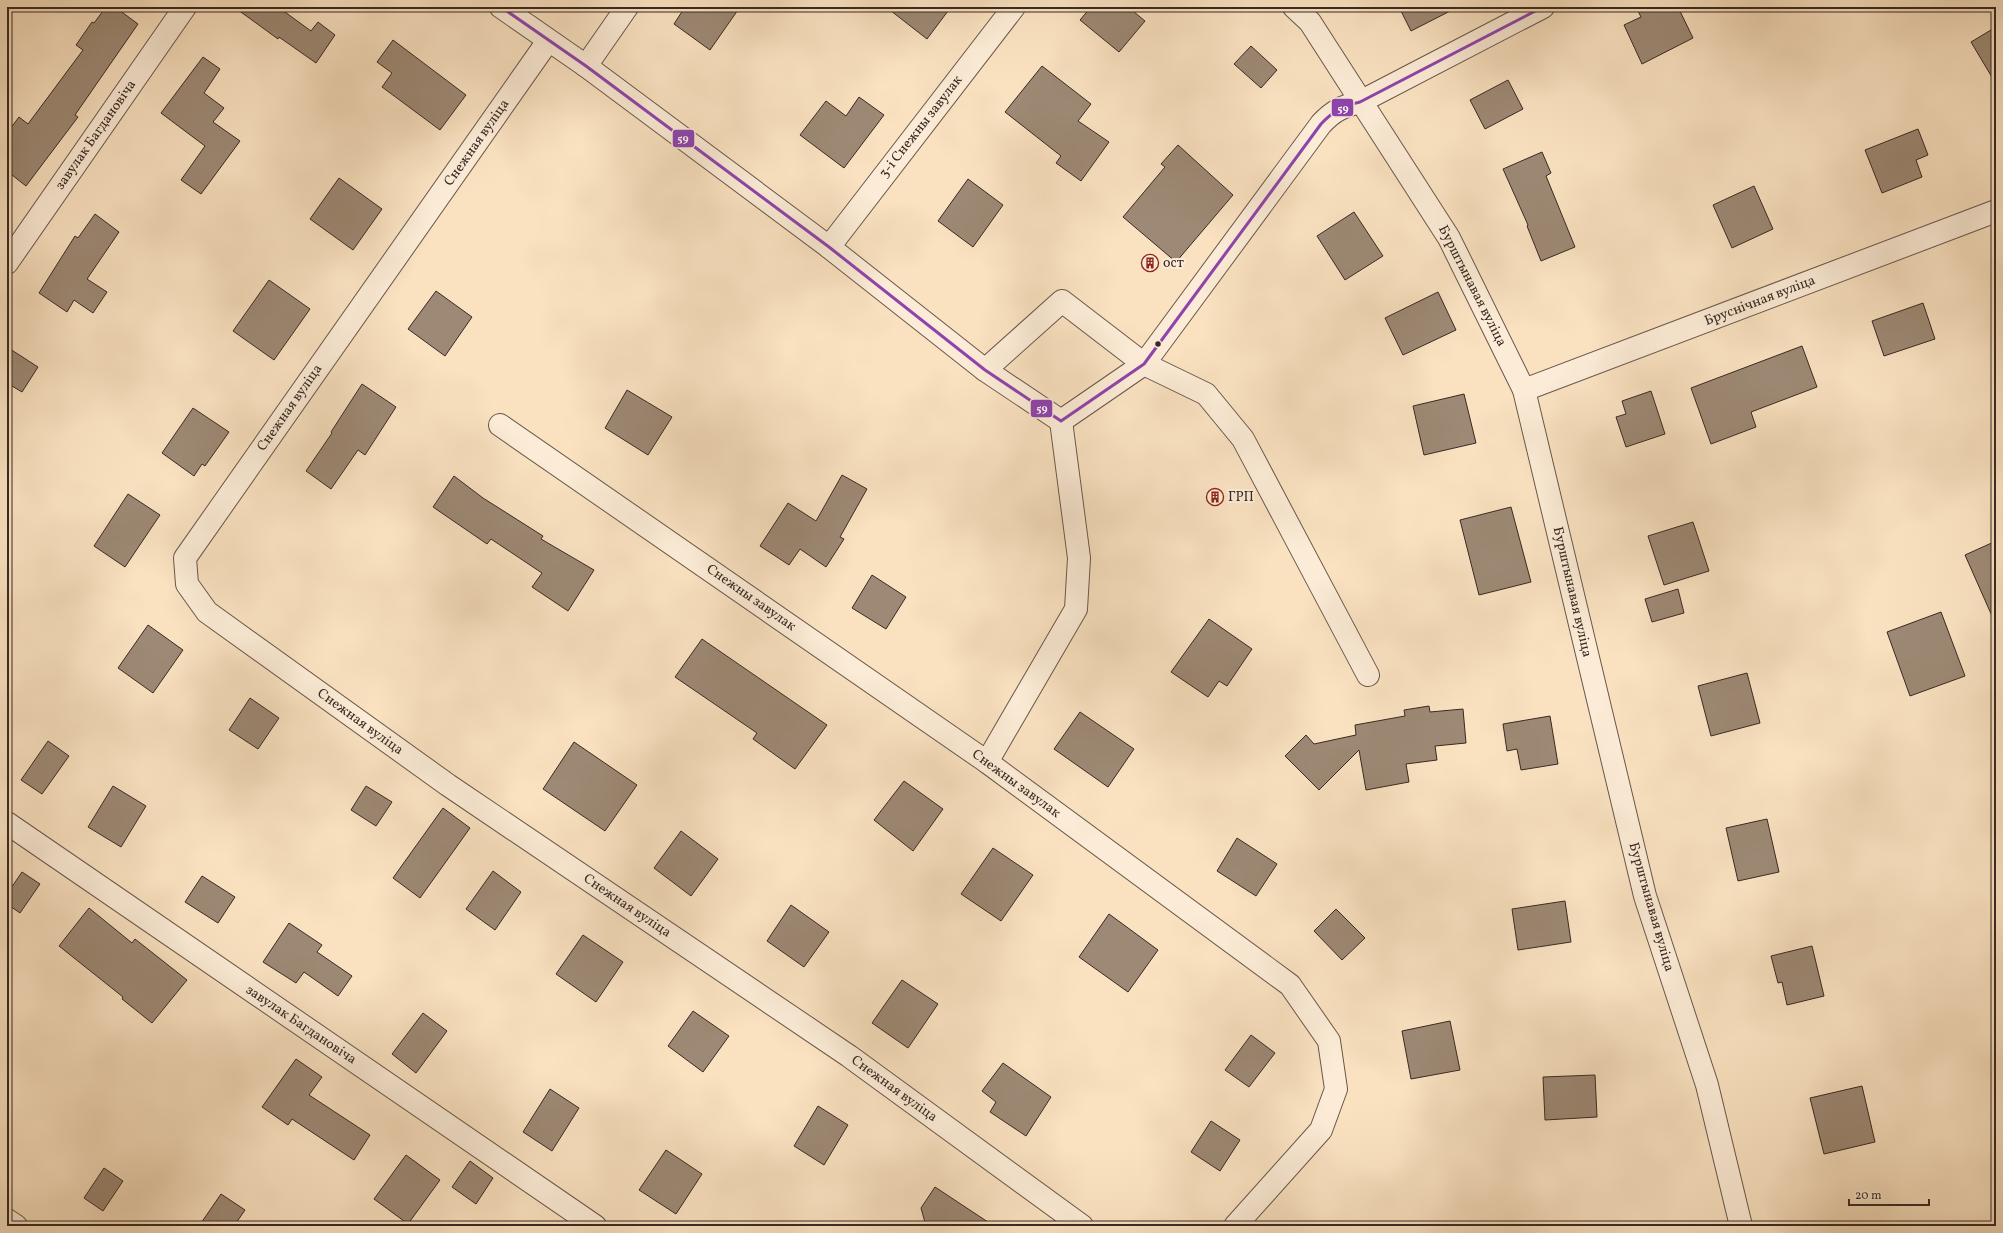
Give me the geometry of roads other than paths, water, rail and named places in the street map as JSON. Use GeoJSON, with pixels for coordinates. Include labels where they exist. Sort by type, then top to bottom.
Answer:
{"type":"FeatureCollection","features":[{"type":"Feature","properties":{"kind":"street","name":"завулак Багдановіча"},"geometry":{"type":"LineString","coordinates":[[7,263],[185,7]]}},
{"type":"Feature","properties":{"kind":"street"},"geometry":{"type":"LineString","coordinates":[[501,7],[586,66],[829,247],[985,370],[1061,421],[1079,558],[1076,609],[987,762]]}},
{"type":"Feature","properties":{"kind":"street"},"geometry":{"type":"LineString","coordinates":[[586,66],[627,7]]}},
{"type":"Feature","properties":{"kind":"street","name":"3-і Снежны завулак"},"geometry":{"type":"LineString","coordinates":[[829,247],[1014,7]]}},
{"type":"Feature","properties":{"kind":"street","name":"Бурштынавая вуліца"},"geometry":{"type":"LineString","coordinates":[[1294,7],[1310,22],[1360,102],[1449,238],[1524,390],[1645,896],[1707,1085],[1741,1226]]}},
{"type":"Feature","properties":{"kind":"street"},"geometry":{"type":"LineString","coordinates":[[1061,421],[1144,364],[1321,124],[1330,114],[1344,106],[1360,102],[1543,7]]}},
{"type":"Feature","properties":{"kind":"street","name":"Снежная вуліца"},"geometry":{"type":"LineString","coordinates":[[548,41],[186,558],[187,584],[207,612],[219,621],[454,789],[849,1056],[1082,1226]]}},
{"type":"Feature","properties":{"kind":"street","name":"Бруснічная вуліца"},"geometry":{"type":"LineString","coordinates":[[1524,390],[1996,211]]}},
{"type":"Feature","properties":{"kind":"street"},"geometry":{"type":"LineString","coordinates":[[985,370],[1062,301],[1144,364],[1206,394],[1243,439],[1368,675]]}},
{"type":"Feature","properties":{"kind":"street","name":"Снежны завулак"},"geometry":{"type":"LineString","coordinates":[[500,425],[987,762],[1290,985],[1329,1041],[1336,1089],[1321,1130],[1235,1226]]}},
{"type":"Feature","properties":{"kind":"street","name":"завулак Багдановіча"},"geometry":{"type":"LineString","coordinates":[[7,823],[595,1226]]}},
{"type":"Feature","properties":{"kind":"street"},"geometry":{"type":"LineString","coordinates":[[7,1220],[16,1226]]}},
{"type":"Feature","properties":{"kind":"place","name":"ост"},"geometry":{"type":"Point","coordinates":[1150,263]}},
{"type":"Feature","properties":{"kind":"place","name":"ГРП"},"geometry":{"type":"Point","coordinates":[1215,497]}}]}
